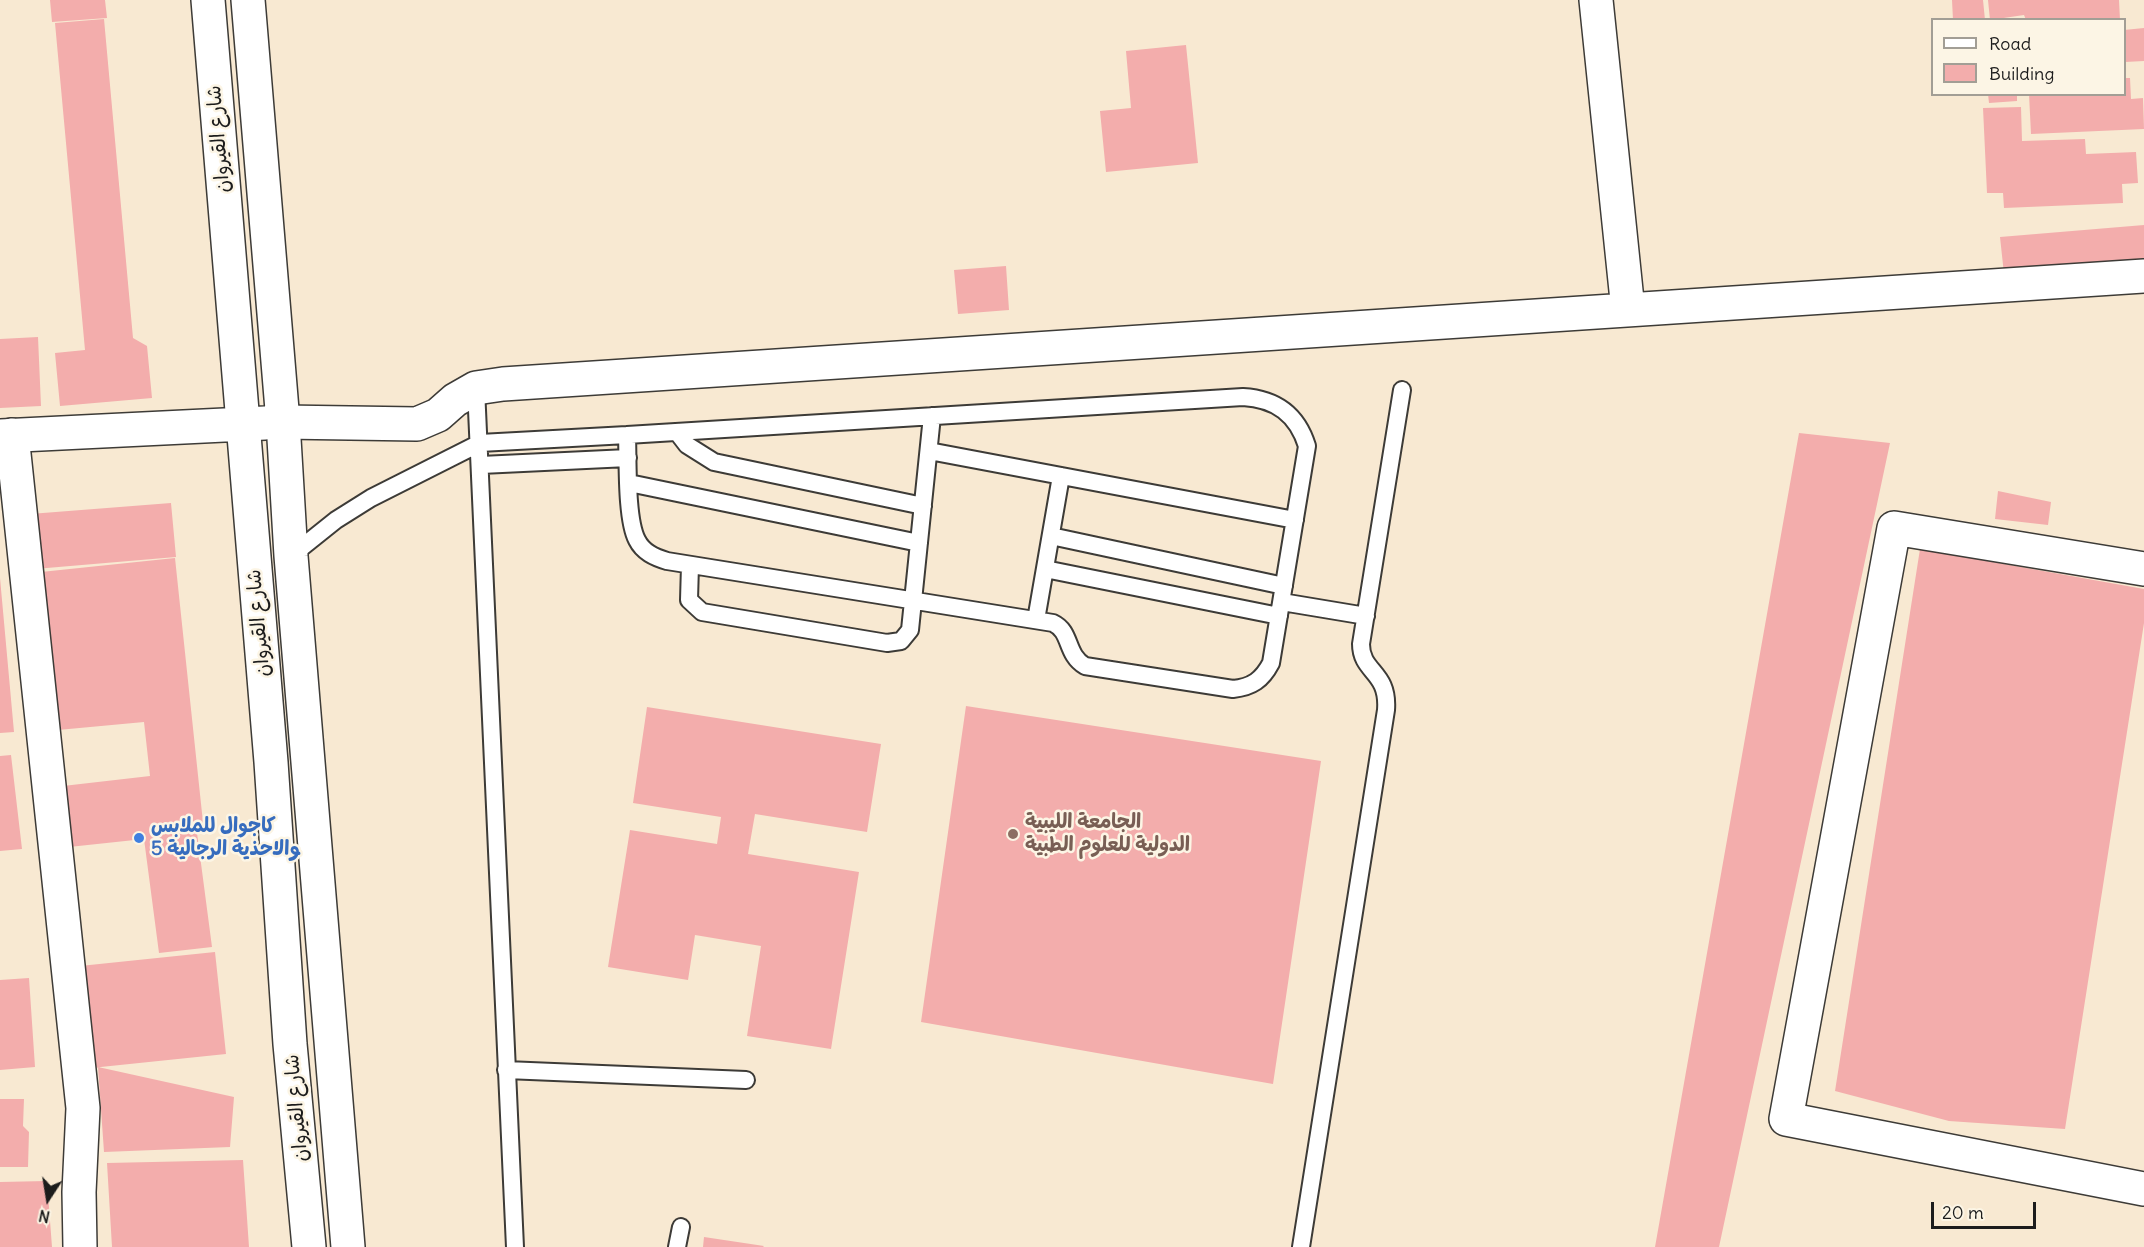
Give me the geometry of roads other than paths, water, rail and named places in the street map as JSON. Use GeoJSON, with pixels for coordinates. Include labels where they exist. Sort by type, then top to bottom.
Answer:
{"type":"FeatureCollection","features":[{"type":"Feature","properties":{"kind":"street","name":"شارع القيروان"},"geometry":{"type":"LineString","coordinates":[[208,0],[309,1247]]}},
{"type":"Feature","properties":{"kind":"street","name":"شارع القيروان"},"geometry":{"type":"LineString","coordinates":[[248,0],[348,1247]]}},
{"type":"Feature","properties":{"kind":"street"},"geometry":{"type":"LineString","coordinates":[[1596,0],[1628,310]]}},
{"type":"Feature","properties":{"kind":"street"},"geometry":{"type":"LineString","coordinates":[[80,1247],[78,1192],[83,1108],[6,435],[283,422],[417,424],[438,415],[455,400],[476,388],[526,382],[2144,276]]}},
{"type":"Feature","properties":{"kind":"street"},"geometry":{"type":"LineString","coordinates":[[2144,569],[1894,528],[1785,1119],[2144,1189]]}},
{"type":"Feature","properties":{"kind":"lane"},"geometry":{"type":"LineString","coordinates":[[476,388],[515,1247]]}},
{"type":"Feature","properties":{"kind":"lane"},"geometry":{"type":"LineString","coordinates":[[1301,1247],[1386,710],[1384,684],[1369,668],[1361,651],[1402,390]]}},
{"type":"Feature","properties":{"kind":"lane"},"geometry":{"type":"LineString","coordinates":[[291,556],[336,520],[362,504],[480,442],[1243,397],[1260,398],[1275,404],[1289,414],[1297,423],[1306,446],[1270,663],[1265,675],[1256,683],[1233,690],[1085,666],[1072,655],[1065,632],[1060,626],[1036,620],[690,565],[654,557],[644,550],[633,530],[627,435]]}},
{"type":"Feature","properties":{"kind":"lane"},"geometry":{"type":"LineString","coordinates":[[690,565],[689,600],[702,612],[876,641],[894,643],[907,636],[914,601],[932,416]]}},
{"type":"Feature","properties":{"kind":"lane"},"geometry":{"type":"LineString","coordinates":[[677,432],[687,445],[714,462],[923,506]]}},
{"type":"Feature","properties":{"kind":"lane"},"geometry":{"type":"LineString","coordinates":[[928,451],[1295,519]]}},
{"type":"Feature","properties":{"kind":"lane"},"geometry":{"type":"LineString","coordinates":[[481,465],[628,458]]}},
{"type":"Feature","properties":{"kind":"lane"},"geometry":{"type":"LineString","coordinates":[[1036,620],[1061,476]]}},
{"type":"Feature","properties":{"kind":"lane"},"geometry":{"type":"LineString","coordinates":[[629,483],[919,543]]}},
{"type":"Feature","properties":{"kind":"lane"},"geometry":{"type":"LineString","coordinates":[[1051,536],[1282,601]]}},
{"type":"Feature","properties":{"kind":"lane"},"geometry":{"type":"LineString","coordinates":[[1045,569],[1282,601],[1366,616]]}},
{"type":"Feature","properties":{"kind":"lane"},"geometry":{"type":"LineString","coordinates":[[506,1070],[746,1080]]}},
{"type":"Feature","properties":{"kind":"lane"},"geometry":{"type":"LineString","coordinates":[[677,1247],[681,1227]]}},
{"type":"Feature","properties":{"kind":"place","name":"الجامعة الليبية الدولية للعلوم الطبية"},"geometry":{"type":"Point","coordinates":[1013,834]}},
{"type":"Feature","properties":{"kind":"place","name":"كاجوال للملابس والاحذية الرجالية 5"},"geometry":{"type":"Point","coordinates":[139,838]}}]}
